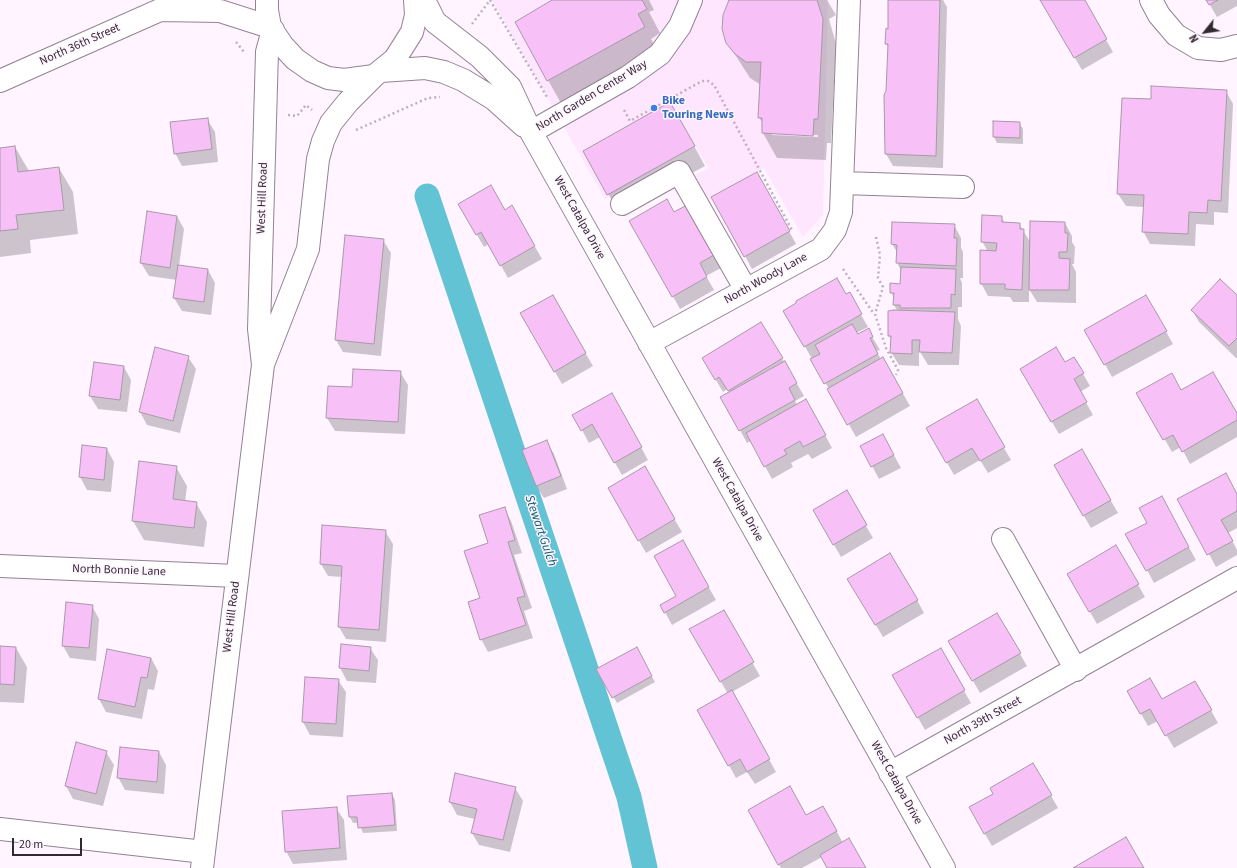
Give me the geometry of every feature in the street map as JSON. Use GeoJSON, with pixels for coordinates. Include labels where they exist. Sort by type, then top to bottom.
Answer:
{"type":"FeatureCollection","features":[{"type":"Feature","properties":{"kind":"street"},"geometry":{"type":"LineString","coordinates":[[267,0],[267,10],[272,29]]}},
{"type":"Feature","properties":{"kind":"street","name":"West Hill Road"},"geometry":{"type":"LineString","coordinates":[[263,365],[308,249],[318,159],[323,141],[335,118],[348,102],[395,59],[412,32],[416,14],[415,0]]}},
{"type":"Feature","properties":{"kind":"street","name":"West Catalpa Drive"},"geometry":{"type":"LineString","coordinates":[[424,0],[435,22],[480,57],[510,87],[530,132],[944,868]]}},
{"type":"Feature","properties":{"kind":"street","name":"North Garden Center Way"},"geometry":{"type":"LineString","coordinates":[[530,132],[628,77],[660,54],[680,26],[691,0]]}},
{"type":"Feature","properties":{"kind":"street","name":"North Woody Lane"},"geometry":{"type":"LineString","coordinates":[[649,343],[821,248],[835,230],[841,212],[843,183],[849,0]]}},
{"type":"Feature","properties":{"kind":"street"},"geometry":{"type":"LineString","coordinates":[[1151,0],[1159,15],[1176,35],[1198,48],[1221,50],[1237,46]]}},
{"type":"Feature","properties":{"kind":"street","name":"North 36th Street"},"geometry":{"type":"LineString","coordinates":[[0,81],[166,5],[220,11],[272,29]]}},
{"type":"Feature","properties":{"kind":"street","name":"West Catalpa Drive"},"geometry":{"type":"LineString","coordinates":[[272,29],[283,46],[295,59],[312,71],[328,78],[344,80],[378,73],[425,68],[444,72],[463,80],[494,99],[530,132]]}},
{"type":"Feature","properties":{"kind":"street","name":"West Hill Road"},"geometry":{"type":"LineString","coordinates":[[203,860],[263,365],[259,329],[267,52],[272,29]]}},
{"type":"Feature","properties":{"kind":"street"},"geometry":{"type":"LineString","coordinates":[[622,204],[679,172],[746,290]]}},
{"type":"Feature","properties":{"kind":"street"},"geometry":{"type":"LineString","coordinates":[[843,183],[963,187]]}},
{"type":"Feature","properties":{"kind":"street"},"geometry":{"type":"LineString","coordinates":[[1004,539],[1076,670]]}},
{"type":"Feature","properties":{"kind":"street","name":"North Bonnie Lane"},"geometry":{"type":"LineString","coordinates":[[0,566],[237,576]]}},
{"type":"Feature","properties":{"kind":"street","name":"North 39th Street"},"geometry":{"type":"LineString","coordinates":[[890,773],[1076,670],[1237,578]]}},
{"type":"Feature","properties":{"kind":"street"},"geometry":{"type":"LineString","coordinates":[[0,829],[203,860]]}},
{"type":"Feature","properties":{"kind":"path"},"geometry":{"type":"LineString","coordinates":[[469,28],[490,0],[550,103]]}},
{"type":"Feature","properties":{"kind":"path"},"geometry":{"type":"LineString","coordinates":[[234,40],[245,54]]}},
{"type":"Feature","properties":{"kind":"path"},"geometry":{"type":"LineString","coordinates":[[624,110],[630,121],[702,82],[708,81],[714,85],[793,232]]}},
{"type":"Feature","properties":{"kind":"path"},"geometry":{"type":"LineString","coordinates":[[354,131],[428,98],[447,97]]}},
{"type":"Feature","properties":{"kind":"path"},"geometry":{"type":"LineString","coordinates":[[283,115],[297,116],[306,105],[316,113]]}},
{"type":"Feature","properties":{"kind":"path"},"geometry":{"type":"LineString","coordinates":[[875,314],[883,287],[878,278],[880,255],[876,236]]}},
{"type":"Feature","properties":{"kind":"path"},"geometry":{"type":"LineString","coordinates":[[843,269],[875,314],[886,348],[898,370],[896,375]]}},
{"type":"Feature","properties":{"kind":"shaded area"},"geometry":{"type":"Polygon","coordinates":[[[492,0],[828,0],[823,215],[803,237],[764,168],[709,201],[695,175],[709,168],[694,145],[605,199],[492,0]]]}},
{"type":"Feature","properties":{"kind":"building"},"geometry":{"type":"Polygon","coordinates":[[[552,0],[642,0],[647,9],[638,14],[645,27],[547,81],[515,22],[552,0]]]}},
{"type":"Feature","properties":{"kind":"building"},"geometry":{"type":"Polygon","coordinates":[[[729,0],[817,0],[823,19],[818,119],[814,119],[813,136],[762,133],[762,118],[758,118],[761,62],[746,62],[735,54],[726,43],[722,29],[723,15],[729,0]]]}},
{"type":"Feature","properties":{"kind":"building"},"geometry":{"type":"Polygon","coordinates":[[[888,0],[940,0],[936,156],[885,154],[884,95],[886,91],[888,44],[885,44],[886,28],[888,29],[888,0]]]}},
{"type":"Feature","properties":{"kind":"building"},"geometry":{"type":"Polygon","coordinates":[[[1040,0],[1085,0],[1107,39],[1074,58],[1040,0]]]}},
{"type":"Feature","properties":{"kind":"building"},"geometry":{"type":"Polygon","coordinates":[[[1206,0],[1218,0],[1209,5],[1206,0]]]}},
{"type":"Feature","properties":{"kind":"building"},"geometry":{"type":"Polygon","coordinates":[[[1151,86],[1227,90],[1221,201],[1208,200],[1207,213],[1189,212],[1188,234],[1142,232],[1144,195],[1117,194],[1122,98],[1151,99],[1151,86]]]}},
{"type":"Feature","properties":{"kind":"building"},"geometry":{"type":"Polygon","coordinates":[[[670,102],[695,146],[607,195],[583,151],[670,102]]]}},
{"type":"Feature","properties":{"kind":"building"},"geometry":{"type":"Polygon","coordinates":[[[208,118],[212,149],[174,154],[170,122],[208,118]]]}},
{"type":"Feature","properties":{"kind":"building"},"geometry":{"type":"Polygon","coordinates":[[[993,121],[1020,122],[1020,138],[993,137],[993,121]]]}},
{"type":"Feature","properties":{"kind":"building"},"geometry":{"type":"Polygon","coordinates":[[[15,146],[18,172],[59,167],[64,210],[16,215],[18,229],[0,231],[0,148],[15,146]]]}},
{"type":"Feature","properties":{"kind":"building"},"geometry":{"type":"Polygon","coordinates":[[[757,172],[790,231],[744,257],[711,197],[757,172]]]}},
{"type":"Feature","properties":{"kind":"building"},"geometry":{"type":"Polygon","coordinates":[[[491,185],[505,210],[512,205],[535,246],[500,266],[481,232],[476,235],[458,204],[491,185]]]}},
{"type":"Feature","properties":{"kind":"building"},"geometry":{"type":"Polygon","coordinates":[[[667,199],[674,212],[687,205],[714,255],[700,263],[707,277],[672,297],[629,221],[667,199]]]}},
{"type":"Feature","properties":{"kind":"building"},"geometry":{"type":"Polygon","coordinates":[[[147,211],[177,216],[170,268],[140,263],[147,211]]]}},
{"type":"Feature","properties":{"kind":"building"},"geometry":{"type":"Polygon","coordinates":[[[982,215],[1002,216],[1002,222],[1020,223],[1020,229],[1024,229],[1022,290],[1005,289],[1005,284],[980,284],[980,250],[996,251],[997,243],[981,242],[982,215]]]}},
{"type":"Feature","properties":{"kind":"building"},"geometry":{"type":"Polygon","coordinates":[[[1030,221],[1065,222],[1065,233],[1068,233],[1067,252],[1059,252],[1059,258],[1070,259],[1069,290],[1029,290],[1030,221]]]}},
{"type":"Feature","properties":{"kind":"building"},"geometry":{"type":"Polygon","coordinates":[[[892,222],[955,224],[954,238],[957,238],[956,266],[896,263],[897,245],[891,244],[892,222]]]}},
{"type":"Feature","properties":{"kind":"building"},"geometry":{"type":"Polygon","coordinates":[[[345,235],[384,239],[374,344],[335,340],[345,235]]]}},
{"type":"Feature","properties":{"kind":"building"},"geometry":{"type":"Polygon","coordinates":[[[178,265],[208,269],[204,302],[173,298],[178,265]]]}},
{"type":"Feature","properties":{"kind":"building"},"geometry":{"type":"Polygon","coordinates":[[[901,267],[956,269],[955,295],[951,294],[951,308],[900,308],[900,305],[893,305],[894,293],[890,293],[890,283],[900,284],[901,267]]]}},
{"type":"Feature","properties":{"kind":"building"},"geometry":{"type":"Polygon","coordinates":[[[837,278],[846,294],[850,292],[862,314],[804,347],[783,311],[796,303],[796,301],[837,278]]]}},
{"type":"Feature","properties":{"kind":"building"},"geometry":{"type":"Polygon","coordinates":[[[1220,279],[1237,295],[1237,338],[1229,346],[1191,310],[1220,279]]]}},
{"type":"Feature","properties":{"kind":"building"},"geometry":{"type":"Polygon","coordinates":[[[553,295],[586,353],[554,372],[520,313],[553,295]]]}},
{"type":"Feature","properties":{"kind":"building"},"geometry":{"type":"Polygon","coordinates":[[[1146,295],[1167,331],[1104,365],[1084,330],[1146,295]]]}},
{"type":"Feature","properties":{"kind":"building"},"geometry":{"type":"Polygon","coordinates":[[[888,311],[955,312],[952,353],[919,352],[920,340],[912,340],[912,354],[890,353],[891,336],[888,336],[888,311]]]}},
{"type":"Feature","properties":{"kind":"building"},"geometry":{"type":"Polygon","coordinates":[[[761,322],[783,358],[728,391],[719,377],[715,380],[702,358],[761,322]]]}},
{"type":"Feature","properties":{"kind":"building"},"geometry":{"type":"Polygon","coordinates":[[[852,324],[858,334],[869,328],[873,337],[870,338],[878,354],[824,384],[810,359],[820,354],[815,345],[852,324]]]}},
{"type":"Feature","properties":{"kind":"building"},"geometry":{"type":"Polygon","coordinates":[[[155,347],[189,356],[173,421],[139,412],[155,347]]]}},
{"type":"Feature","properties":{"kind":"building"},"geometry":{"type":"Polygon","coordinates":[[[1056,347],[1065,362],[1074,357],[1084,373],[1074,379],[1087,402],[1051,422],[1020,369],[1056,347]]]}},
{"type":"Feature","properties":{"kind":"building"},"geometry":{"type":"Polygon","coordinates":[[[883,357],[903,393],[847,425],[827,389],[883,357]]]}},
{"type":"Feature","properties":{"kind":"building"},"geometry":{"type":"Polygon","coordinates":[[[785,361],[797,383],[789,388],[795,400],[739,431],[720,397],[785,361]]]}},
{"type":"Feature","properties":{"kind":"building"},"geometry":{"type":"Polygon","coordinates":[[[94,362],[124,366],[120,400],[89,396],[94,362]]]}},
{"type":"Feature","properties":{"kind":"building"},"geometry":{"type":"Polygon","coordinates":[[[353,369],[401,371],[398,422],[326,418],[328,386],[352,387],[353,369]]]}},
{"type":"Feature","properties":{"kind":"building"},"geometry":{"type":"Polygon","coordinates":[[[1213,372],[1237,413],[1237,420],[1182,452],[1173,435],[1163,440],[1136,393],[1172,373],[1181,390],[1213,372]]]}},
{"type":"Feature","properties":{"kind":"building"},"geometry":{"type":"Polygon","coordinates":[[[612,393],[642,447],[614,463],[592,424],[581,431],[572,415],[612,393]]]}},
{"type":"Feature","properties":{"kind":"building"},"geometry":{"type":"Polygon","coordinates":[[[806,399],[826,435],[803,447],[800,441],[784,450],[787,454],[764,467],[746,433],[806,399]]]}},
{"type":"Feature","properties":{"kind":"building"},"geometry":{"type":"Polygon","coordinates":[[[977,399],[1005,447],[980,461],[972,448],[946,463],[926,428],[977,399]]]}},
{"type":"Feature","properties":{"kind":"building"},"geometry":{"type":"Polygon","coordinates":[[[883,434],[894,455],[871,467],[860,446],[883,434]]]}},
{"type":"Feature","properties":{"kind":"building"},"geometry":{"type":"Polygon","coordinates":[[[547,440],[561,476],[536,486],[522,450],[547,440]]]}},
{"type":"Feature","properties":{"kind":"building"},"geometry":{"type":"Polygon","coordinates":[[[82,445],[107,448],[104,480],[79,477],[82,445]]]}},
{"type":"Feature","properties":{"kind":"building"},"geometry":{"type":"Polygon","coordinates":[[[1082,449],[1111,500],[1083,516],[1054,465],[1082,449]]]}},
{"type":"Feature","properties":{"kind":"building"},"geometry":{"type":"Polygon","coordinates":[[[139,461],[177,466],[173,499],[197,502],[194,528],[132,521],[139,461]]]}},
{"type":"Feature","properties":{"kind":"building"},"geometry":{"type":"Polygon","coordinates":[[[645,466],[675,519],[638,541],[608,488],[645,466]]]}},
{"type":"Feature","properties":{"kind":"building"},"geometry":{"type":"Polygon","coordinates":[[[1226,473],[1237,494],[1237,511],[1221,520],[1233,541],[1207,555],[1177,499],[1226,473]]]}},
{"type":"Feature","properties":{"kind":"building"},"geometry":{"type":"Polygon","coordinates":[[[847,490],[867,525],[833,545],[813,510],[847,490]]]}},
{"type":"Feature","properties":{"kind":"building"},"geometry":{"type":"Polygon","coordinates":[[[1162,496],[1189,547],[1146,571],[1125,534],[1147,523],[1139,508],[1162,496]]]}},
{"type":"Feature","properties":{"kind":"building"},"geometry":{"type":"Polygon","coordinates":[[[505,507],[515,540],[508,542],[525,596],[517,598],[526,625],[480,640],[468,602],[480,598],[464,551],[488,543],[479,515],[505,507]]]}},
{"type":"Feature","properties":{"kind":"building"},"geometry":{"type":"Polygon","coordinates":[[[322,525],[386,530],[379,630],[338,627],[342,566],[320,564],[322,525]]]}},
{"type":"Feature","properties":{"kind":"building"},"geometry":{"type":"Polygon","coordinates":[[[683,540],[709,587],[664,613],[660,605],[676,596],[654,556],[683,540]]]}},
{"type":"Feature","properties":{"kind":"building"},"geometry":{"type":"Polygon","coordinates":[[[1116,545],[1139,584],[1089,612],[1067,574],[1116,545]]]}},
{"type":"Feature","properties":{"kind":"building"},"geometry":{"type":"Polygon","coordinates":[[[890,553],[918,600],[875,625],[847,579],[890,553]]]}},
{"type":"Feature","properties":{"kind":"building"},"geometry":{"type":"Polygon","coordinates":[[[66,602],[93,605],[89,648],[62,646],[66,602]]]}},
{"type":"Feature","properties":{"kind":"building"},"geometry":{"type":"Polygon","coordinates":[[[724,610],[754,662],[720,682],[689,629],[724,610]]]}},
{"type":"Feature","properties":{"kind":"building"},"geometry":{"type":"Polygon","coordinates":[[[997,613],[1021,653],[972,681],[948,641],[997,613]]]}},
{"type":"Feature","properties":{"kind":"building"},"geometry":{"type":"Polygon","coordinates":[[[341,644],[371,647],[369,671],[339,668],[341,644]]]}},
{"type":"Feature","properties":{"kind":"building"},"geometry":{"type":"Polygon","coordinates":[[[0,646],[16,647],[14,685],[0,684],[0,646]]]}},
{"type":"Feature","properties":{"kind":"building"},"geometry":{"type":"Polygon","coordinates":[[[637,647],[652,676],[612,698],[596,669],[637,647]]]}},
{"type":"Feature","properties":{"kind":"building"},"geometry":{"type":"Polygon","coordinates":[[[941,648],[965,690],[917,718],[892,675],[941,648]]]}},
{"type":"Feature","properties":{"kind":"building"},"geometry":{"type":"Polygon","coordinates":[[[107,649],[151,658],[147,678],[141,677],[135,707],[98,699],[107,649]]]}},
{"type":"Feature","properties":{"kind":"building"},"geometry":{"type":"Polygon","coordinates":[[[305,677],[339,679],[336,724],[302,722],[305,677]]]}},
{"type":"Feature","properties":{"kind":"building"},"geometry":{"type":"Polygon","coordinates":[[[1150,678],[1162,699],[1195,681],[1212,710],[1165,736],[1150,709],[1140,714],[1127,691],[1150,678]]]}},
{"type":"Feature","properties":{"kind":"building"},"geometry":{"type":"Polygon","coordinates":[[[732,690],[770,759],[747,772],[740,759],[728,766],[697,710],[732,690]]]}},
{"type":"Feature","properties":{"kind":"building"},"geometry":{"type":"Polygon","coordinates":[[[76,742],[107,751],[96,794],[65,786],[76,742]]]}},
{"type":"Feature","properties":{"kind":"building"},"geometry":{"type":"Polygon","coordinates":[[[120,747],[159,751],[157,782],[117,778],[120,747]]]}},
{"type":"Feature","properties":{"kind":"building"},"geometry":{"type":"Polygon","coordinates":[[[1033,763],[1052,795],[984,834],[969,807],[993,794],[990,788],[1033,763]]]}},
{"type":"Feature","properties":{"kind":"building"},"geometry":{"type":"Polygon","coordinates":[[[455,773],[516,787],[503,840],[471,833],[477,809],[449,802],[455,773]]]}},
{"type":"Feature","properties":{"kind":"building"},"geometry":{"type":"Polygon","coordinates":[[[790,786],[806,815],[823,806],[837,831],[778,865],[748,810],[790,786]]]}},
{"type":"Feature","properties":{"kind":"building"},"geometry":{"type":"Polygon","coordinates":[[[392,793],[395,825],[358,828],[357,817],[349,817],[347,796],[392,793]]]}},
{"type":"Feature","properties":{"kind":"building"},"geometry":{"type":"Polygon","coordinates":[[[337,807],[340,848],[285,852],[282,811],[337,807]]]}},
{"type":"Feature","properties":{"kind":"building"},"geometry":{"type":"Polygon","coordinates":[[[1126,837],[1144,868],[1073,868],[1126,837]]]}},
{"type":"Feature","properties":{"kind":"building"},"geometry":{"type":"Polygon","coordinates":[[[849,838],[866,868],[827,868],[820,855],[849,838]]]}},
{"type":"Feature","properties":{"kind":"waterway","name":"Stewart Gulch"},"geometry":{"type":"LineString","coordinates":[[427,196],[629,797],[645,868]]}},
{"type":"Feature","properties":{"kind":"place","name":"Bike Touring News"},"geometry":{"type":"Point","coordinates":[654,108]}}]}
